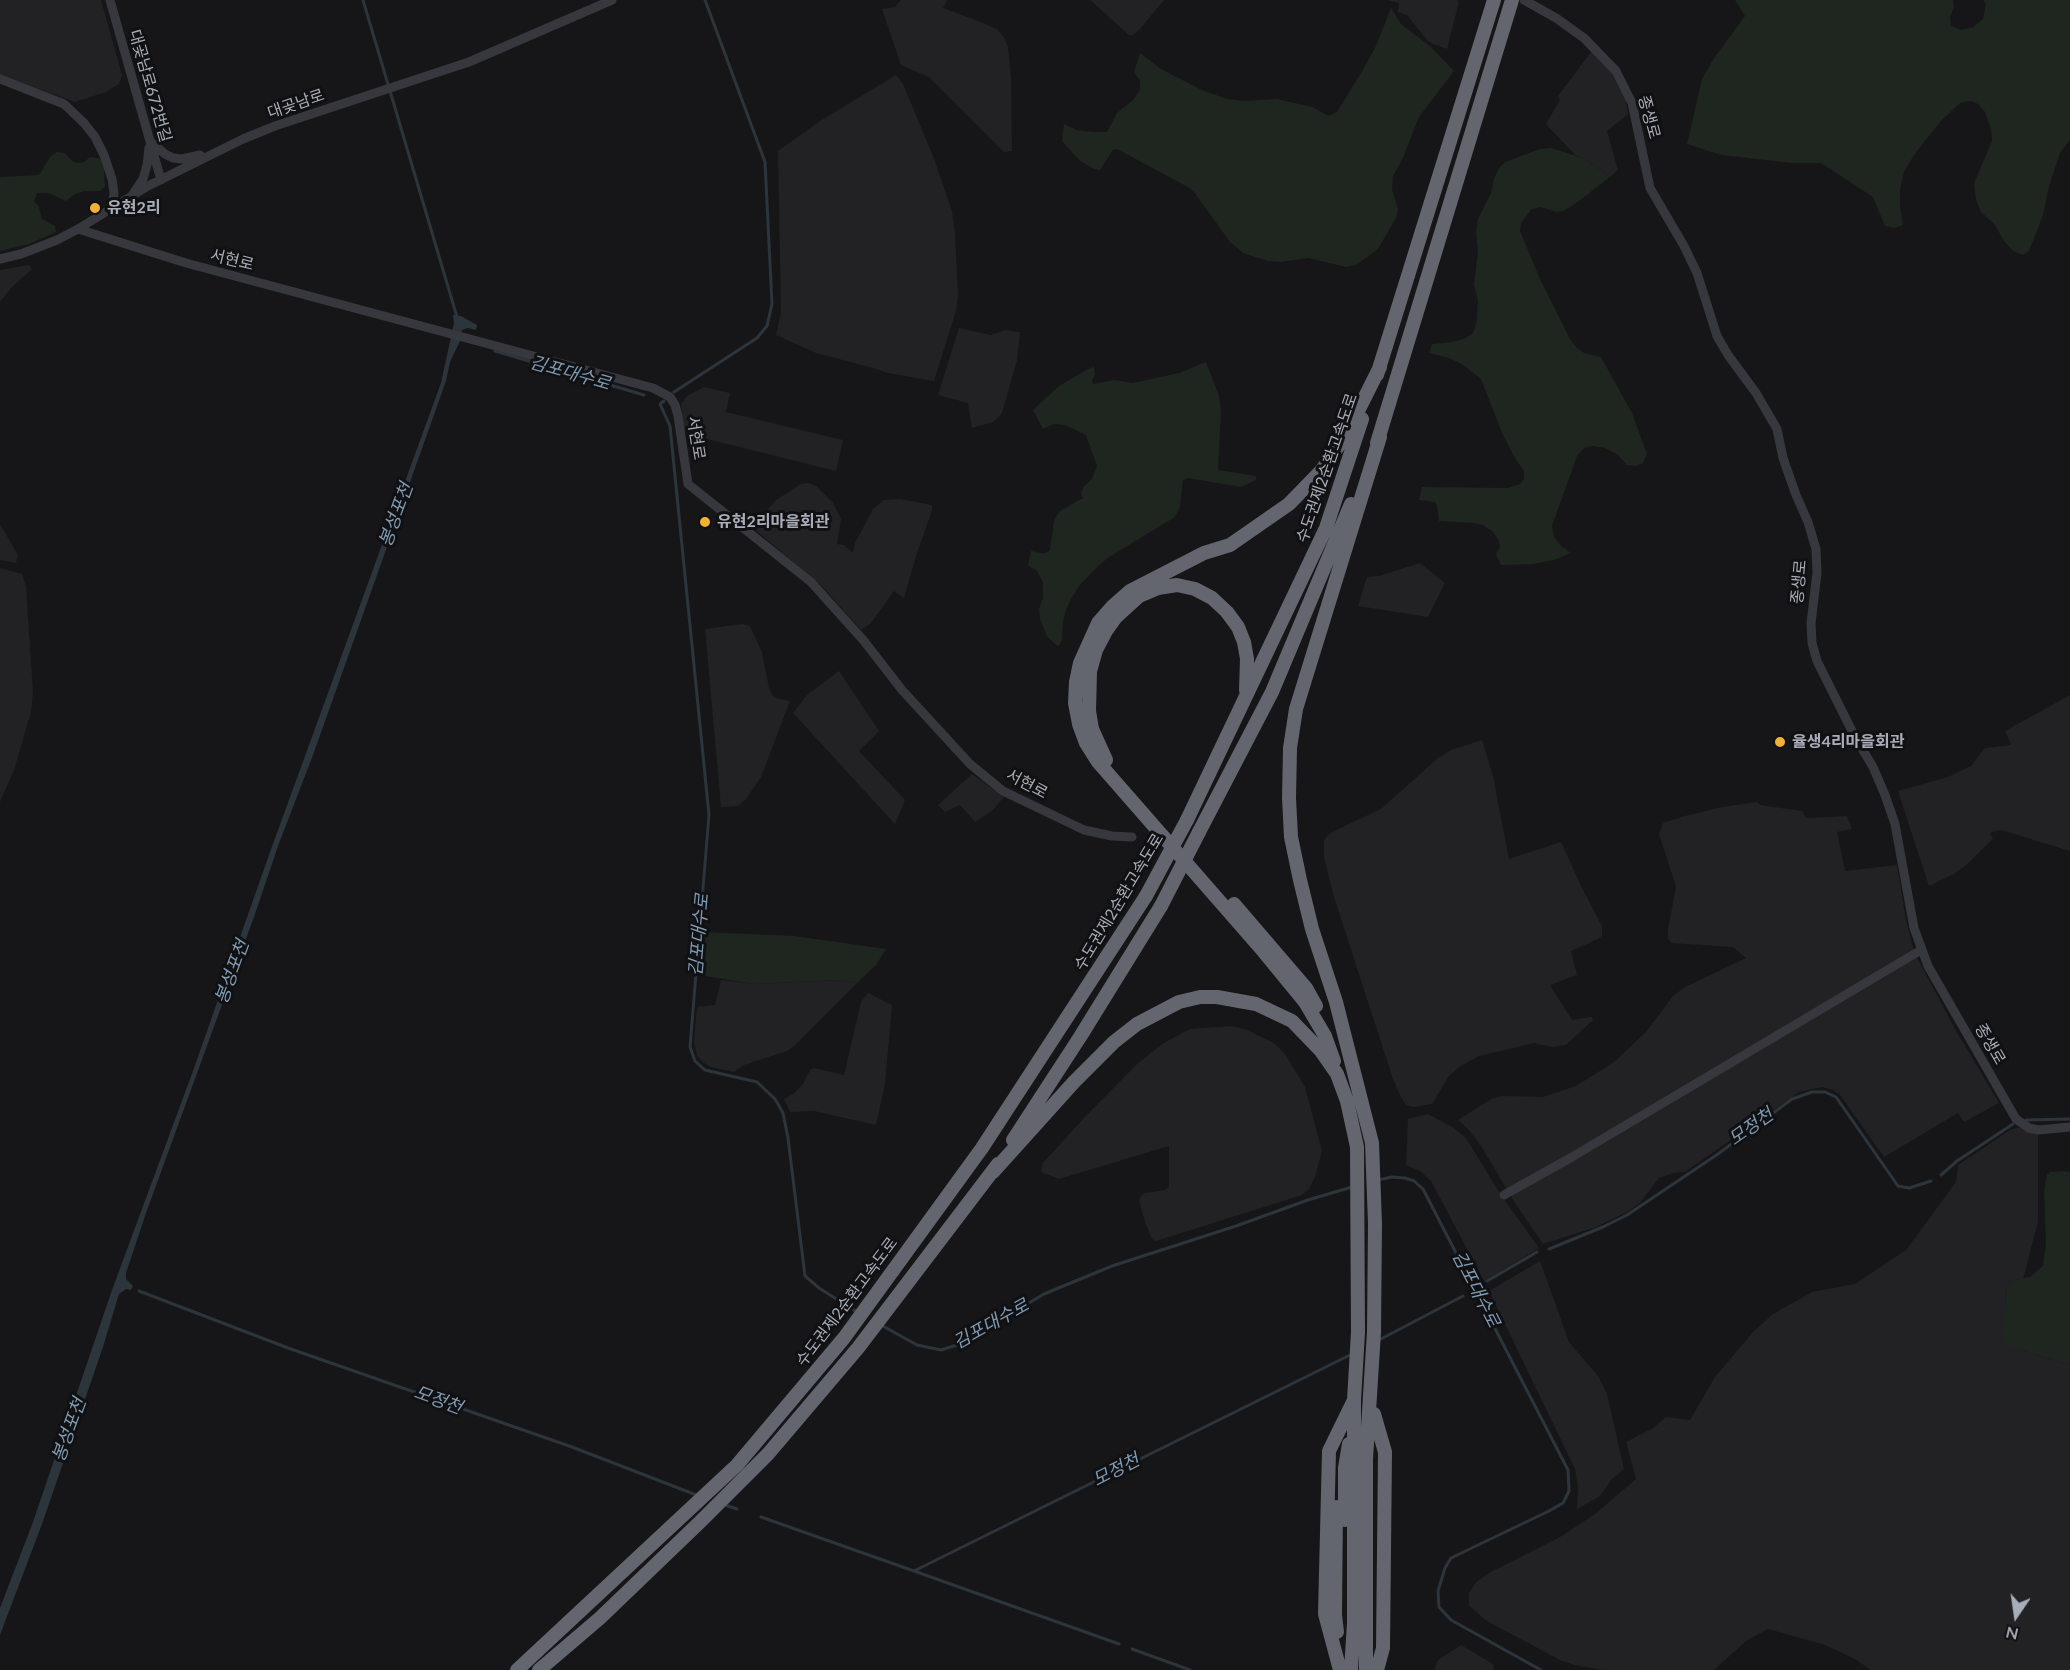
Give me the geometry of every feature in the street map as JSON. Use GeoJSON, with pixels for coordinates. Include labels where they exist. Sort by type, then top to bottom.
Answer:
{"type":"FeatureCollection","features":[{"type":"Feature","properties":{"kind":"highway","name":"수도권제2순환고속도로"},"geometry":{"type":"LineString","coordinates":[[517,1670],[736,1465],[844,1338],[982,1148],[1146,896],[1187,820],[1326,528],[1380,367],[1492,5]]}},
{"type":"Feature","properties":{"kind":"highway","name":"수도권제2순환고속도로"},"geometry":{"type":"LineString","coordinates":[[539,1670],[600,1618],[740,1483],[768,1454],[858,1348],[993,1172],[1080,1038],[1161,906],[1272,692],[1380,436],[1510,6]]}},
{"type":"Feature","properties":{"kind":"highway"},"geometry":{"type":"LineString","coordinates":[[1346,1670],[1354,1623],[1354,1395],[1358,1332],[1357,1147],[1347,1101],[1331,1050],[1305,1002],[1098,762],[1086,742],[1079,724],[1075,703],[1080,663],[1098,622],[1130,591],[1204,553],[1230,545],[1289,504],[1322,470],[1347,433],[1380,367]]}},
{"type":"Feature","properties":{"kind":"highway"},"geometry":{"type":"LineString","coordinates":[[1366,1670],[1366,1459],[1371,1404],[1374,1319],[1375,1224],[1372,1143],[1300,880],[1292,837],[1289,798],[1290,748],[1296,709],[1380,436]]}},
{"type":"Feature","properties":{"kind":"highway"},"geometry":{"type":"LineString","coordinates":[[1223,745],[1245,698],[1247,659],[1238,627],[1227,612],[1212,598],[1195,590],[1177,585],[1158,588],[1139,596],[1116,617],[1106,631],[1096,650],[1090,671],[1089,711],[1092,729],[1101,752],[1113,772],[1208,874],[1306,988],[1356,1078]]}},
{"type":"Feature","properties":{"kind":"highway"},"geometry":{"type":"LineString","coordinates":[[993,1172],[1074,1082],[1114,1042],[1137,1024],[1179,1002],[1200,997],[1232,999],[1256,1004],[1280,1014],[1312,1040],[1337,1074]]}},
{"type":"Feature","properties":{"kind":"highway"},"geometry":{"type":"LineString","coordinates":[[1346,1670],[1325,1614],[1329,1450],[1354,1395]]}},
{"type":"Feature","properties":{"kind":"highway"},"geometry":{"type":"LineString","coordinates":[[1371,1404],[1375,1460],[1374,1651],[1371,1670]]}},
{"type":"Feature","properties":{"kind":"highway"},"geometry":{"type":"LineString","coordinates":[[1371,1404],[1384,1452],[1383,1648],[1377,1670]]}},
{"type":"Feature","properties":{"kind":"street","name":"대곶남로672번길"},"geometry":{"type":"LineString","coordinates":[[110,0],[161,180]]}},
{"type":"Feature","properties":{"kind":"street","name":"대곶남로"},"geometry":{"type":"LineString","coordinates":[[0,259],[21,254],[78,229],[130,197],[211,153],[275,126],[469,62],[612,0]]}},
{"type":"Feature","properties":{"kind":"street","name":"종생로"},"geometry":{"type":"LineString","coordinates":[[1524,0],[1556,18],[1584,38],[1616,71],[1634,112],[1650,188],[1697,273],[1717,336],[1756,393],[1777,429],[1783,458],[1816,549],[1817,573],[1810,623],[1812,643],[1817,661],[1835,699],[1873,767],[1885,795],[1895,824],[1910,909],[1921,950],[2016,1119],[2029,1128],[2039,1130],[2070,1127]]}},
{"type":"Feature","properties":{"kind":"street"},"geometry":{"type":"LineString","coordinates":[[0,79],[64,104],[84,123],[95,137],[107,163],[114,193],[112,208]]}},
{"type":"Feature","properties":{"kind":"street"},"geometry":{"type":"LineString","coordinates":[[150,140],[173,158],[182,159],[211,153]]}},
{"type":"Feature","properties":{"kind":"street"},"geometry":{"type":"LineString","coordinates":[[130,197],[143,179],[150,140]]}},
{"type":"Feature","properties":{"kind":"street","name":"서현로"},"geometry":{"type":"LineString","coordinates":[[78,229],[186,263],[653,388],[670,397],[678,416],[688,484],[812,582],[864,641],[902,690],[970,764],[1003,791],[1084,830],[1112,836],[1132,837]]}},
{"type":"Feature","properties":{"kind":"street"},"geometry":{"type":"LineString","coordinates":[[1504,1195],[1921,950]]}},
{"type":"Feature","properties":{"kind":"shaded area"},"geometry":{"type":"Polygon","coordinates":[[[0,0],[101,0],[122,75],[119,84],[106,92],[75,102],[0,75],[0,0]]]}},
{"type":"Feature","properties":{"kind":"shaded area"},"geometry":{"type":"Polygon","coordinates":[[[901,0],[947,0],[943,8],[998,30],[1005,39],[1011,77],[1012,151],[1004,152],[929,77],[901,65],[882,9],[895,7],[901,0]]]}},
{"type":"Feature","properties":{"kind":"shaded area"},"geometry":{"type":"Polygon","coordinates":[[[1090,0],[1164,0],[1140,29],[1133,35],[1129,35],[1090,0]]]}},
{"type":"Feature","properties":{"kind":"shaded area"},"geometry":{"type":"Polygon","coordinates":[[[1388,0],[1457,0],[1459,2],[1447,49],[1427,40],[1407,15],[1398,12],[1399,3],[1388,0]]]}},
{"type":"Feature","properties":{"kind":"shaded area"},"geometry":{"type":"Polygon","coordinates":[[[1735,0],[1953,0],[1951,26],[1961,30],[1973,27],[1983,19],[1986,4],[1983,0],[2070,0],[2070,140],[2060,153],[2049,186],[2043,215],[2029,251],[2023,255],[2013,251],[1995,225],[1981,212],[1976,200],[1974,183],[1992,141],[1991,129],[1985,112],[1978,104],[1971,101],[1960,103],[1941,121],[1914,155],[1904,172],[1900,189],[1903,225],[1894,228],[1885,226],[1873,197],[1821,163],[1792,163],[1721,155],[1687,144],[1702,79],[1714,58],[1745,16],[1735,0]]]}},
{"type":"Feature","properties":{"kind":"shaded area"},"geometry":{"type":"Polygon","coordinates":[[[1391,8],[1401,24],[1431,47],[1454,71],[1419,117],[1393,176],[1392,190],[1398,209],[1396,218],[1378,249],[1356,265],[1346,267],[1308,258],[1281,262],[1268,261],[1243,253],[1230,242],[1194,192],[1186,186],[1117,149],[1113,150],[1100,170],[1094,169],[1079,160],[1062,141],[1064,124],[1077,130],[1107,132],[1117,113],[1133,100],[1140,90],[1140,81],[1134,72],[1140,53],[1161,69],[1202,90],[1227,99],[1244,101],[1277,99],[1312,107],[1329,116],[1337,112],[1364,68],[1376,46],[1391,8]]]}},
{"type":"Feature","properties":{"kind":"shaded area"},"geometry":{"type":"Polygon","coordinates":[[[1594,48],[1603,57],[1625,96],[1628,114],[1607,131],[1618,170],[1610,177],[1575,155],[1546,124],[1560,100],[1558,96],[1594,48]]]}},
{"type":"Feature","properties":{"kind":"shaded area"},"geometry":{"type":"Polygon","coordinates":[[[896,75],[903,84],[933,156],[952,211],[955,234],[958,295],[956,311],[934,381],[888,373],[816,353],[776,335],[781,312],[778,151],[820,121],[896,75]]]}},
{"type":"Feature","properties":{"kind":"shaded area"},"geometry":{"type":"Polygon","coordinates":[[[1551,148],[1583,158],[1610,177],[1563,211],[1556,212],[1541,207],[1532,209],[1521,223],[1520,231],[1540,279],[1570,339],[1584,353],[1601,357],[1632,413],[1647,454],[1643,463],[1636,466],[1627,465],[1618,455],[1605,448],[1592,446],[1584,448],[1577,456],[1552,526],[1554,537],[1571,553],[1554,560],[1533,564],[1501,565],[1496,554],[1500,546],[1492,531],[1483,525],[1473,523],[1439,521],[1435,502],[1419,500],[1422,487],[1508,488],[1520,484],[1524,479],[1524,471],[1502,433],[1481,379],[1462,364],[1429,353],[1432,344],[1453,342],[1473,333],[1477,321],[1478,300],[1474,284],[1478,253],[1476,232],[1478,219],[1491,193],[1499,168],[1505,162],[1540,149],[1551,148]]]}},
{"type":"Feature","properties":{"kind":"shaded area"},"geometry":{"type":"Polygon","coordinates":[[[57,152],[65,153],[77,163],[84,162],[90,157],[101,160],[105,187],[100,191],[84,191],[75,194],[66,201],[48,193],[37,193],[34,201],[39,207],[42,219],[55,226],[56,232],[29,244],[0,251],[0,177],[39,175],[50,157],[57,152]]]}},
{"type":"Feature","properties":{"kind":"shaded area"},"geometry":{"type":"Polygon","coordinates":[[[29,265],[32,269],[12,287],[0,302],[0,270],[29,265]]]}},
{"type":"Feature","properties":{"kind":"shaded area"},"geometry":{"type":"Polygon","coordinates":[[[959,328],[991,335],[1005,330],[1020,332],[1017,360],[1002,413],[993,422],[972,428],[968,403],[938,395],[959,328]]]}},
{"type":"Feature","properties":{"kind":"shaded area"},"geometry":{"type":"Polygon","coordinates":[[[1206,362],[1219,396],[1221,410],[1218,470],[1256,476],[1256,480],[1241,487],[1188,478],[1183,480],[1180,506],[1175,517],[1109,557],[1079,586],[1066,610],[1062,639],[1060,645],[1057,646],[1047,636],[1040,619],[1039,609],[1043,598],[1043,582],[1037,571],[1028,565],[1031,551],[1046,553],[1050,550],[1057,515],[1083,498],[1081,494],[1083,487],[1092,479],[1097,466],[1086,435],[1065,425],[1054,424],[1043,429],[1033,410],[1059,386],[1094,367],[1093,384],[1114,380],[1133,383],[1179,373],[1206,362]]]}},
{"type":"Feature","properties":{"kind":"shaded area"},"geometry":{"type":"Polygon","coordinates":[[[704,387],[730,393],[726,412],[843,440],[836,471],[687,434],[683,426],[681,404],[687,396],[704,387]]]}},
{"type":"Feature","properties":{"kind":"shaded area"},"geometry":{"type":"Polygon","coordinates":[[[809,483],[816,486],[833,503],[841,519],[837,544],[844,545],[853,553],[855,543],[873,509],[884,500],[900,499],[932,505],[904,598],[894,591],[870,624],[861,630],[822,586],[752,527],[776,500],[801,484],[809,483]]]}},
{"type":"Feature","properties":{"kind":"shaded area"},"geometry":{"type":"Polygon","coordinates":[[[0,524],[18,555],[16,563],[0,560],[0,524]]]}},
{"type":"Feature","properties":{"kind":"shaded area"},"geometry":{"type":"Polygon","coordinates":[[[1420,563],[1445,583],[1428,617],[1358,606],[1367,577],[1379,576],[1420,563]]]}},
{"type":"Feature","properties":{"kind":"shaded area"},"geometry":{"type":"Polygon","coordinates":[[[0,568],[22,574],[26,587],[33,692],[31,712],[14,770],[0,802],[0,568]]]}},
{"type":"Feature","properties":{"kind":"shaded area"},"geometry":{"type":"Polygon","coordinates":[[[742,624],[750,626],[762,652],[772,695],[790,701],[761,777],[746,799],[738,806],[721,807],[705,629],[742,624]]]}},
{"type":"Feature","properties":{"kind":"shaded area"},"geometry":{"type":"Polygon","coordinates":[[[839,671],[879,731],[859,751],[905,800],[895,824],[793,713],[807,695],[839,671]]]}},
{"type":"Feature","properties":{"kind":"shaded area"},"geometry":{"type":"Polygon","coordinates":[[[2070,695],[2070,851],[2001,830],[1996,831],[1990,833],[1993,839],[1966,865],[1954,874],[1929,886],[1898,791],[1948,777],[1971,766],[1985,748],[2011,745],[2005,731],[2070,695]]]}},
{"type":"Feature","properties":{"kind":"shaded area"},"geometry":{"type":"Polygon","coordinates":[[[1482,740],[1493,776],[1509,859],[1561,842],[1602,926],[1602,936],[1571,951],[1577,975],[1550,985],[1572,1020],[1592,1017],[1593,1020],[1566,1045],[1552,1047],[1534,1043],[1479,1056],[1459,1067],[1449,1076],[1432,1104],[1413,1107],[1406,1105],[1393,1079],[1334,897],[1324,857],[1324,841],[1334,831],[1381,809],[1438,758],[1451,750],[1482,740]]]}},
{"type":"Feature","properties":{"kind":"shaded area"},"geometry":{"type":"Polygon","coordinates":[[[972,774],[1004,797],[993,810],[975,822],[960,805],[945,812],[938,805],[972,774]]]}},
{"type":"Feature","properties":{"kind":"shaded area"},"geometry":{"type":"Polygon","coordinates":[[[1757,802],[1760,805],[1802,811],[1806,818],[1847,816],[1852,829],[1837,832],[1845,871],[1897,865],[1914,952],[1955,1029],[1999,1103],[1964,1122],[1958,1113],[1884,1157],[1840,1095],[1822,1087],[1799,1092],[1685,1172],[1659,1178],[1640,1203],[1627,1212],[1596,1227],[1543,1244],[1481,1146],[1458,1120],[1491,1099],[1503,1096],[1543,1097],[1576,1086],[1614,1062],[1646,1032],[1673,996],[1685,987],[1746,958],[1733,947],[1671,943],[1668,930],[1676,886],[1659,834],[1663,823],[1722,807],[1757,802]]]}},
{"type":"Feature","properties":{"kind":"shaded area"},"geometry":{"type":"Polygon","coordinates":[[[702,932],[794,936],[886,949],[876,965],[857,983],[840,980],[754,984],[699,975],[702,932]]]}},
{"type":"Feature","properties":{"kind":"shaded area"},"geometry":{"type":"Polygon","coordinates":[[[721,980],[754,984],[840,980],[857,983],[794,1046],[787,1051],[744,1065],[734,1072],[711,1067],[704,1063],[697,1056],[694,1042],[697,1007],[715,1005],[721,980]]]}},
{"type":"Feature","properties":{"kind":"shaded area"},"geometry":{"type":"Polygon","coordinates":[[[868,993],[892,1005],[885,1084],[876,1125],[814,1111],[790,1112],[784,1099],[803,1084],[810,1070],[814,1068],[844,1075],[861,1002],[868,993]]]}},
{"type":"Feature","properties":{"kind":"shaded area"},"geometry":{"type":"Polygon","coordinates":[[[1233,1026],[1274,1043],[1285,1054],[1305,1087],[1322,1151],[1315,1177],[1309,1189],[1302,1195],[1156,1241],[1152,1239],[1139,1200],[1145,1193],[1165,1190],[1169,1187],[1169,1146],[1059,1179],[1041,1172],[1043,1163],[1084,1118],[1136,1065],[1162,1044],[1190,1029],[1233,1026]]]}},
{"type":"Feature","properties":{"kind":"shaded area"},"geometry":{"type":"Polygon","coordinates":[[[1428,1114],[1454,1128],[1466,1138],[1501,1195],[1539,1248],[1484,1281],[1431,1181],[1420,1171],[1406,1165],[1408,1119],[1428,1114]]]}},
{"type":"Feature","properties":{"kind":"shaded area"},"geometry":{"type":"Polygon","coordinates":[[[2020,1127],[2038,1134],[2038,1222],[2023,1279],[2014,1280],[2007,1285],[2005,1302],[2018,1349],[2070,1365],[2070,1670],[1871,1670],[1855,1659],[1825,1645],[1768,1629],[1746,1641],[1714,1670],[1603,1670],[1560,1660],[1487,1621],[1469,1606],[1469,1593],[1476,1582],[1560,1537],[1595,1514],[1636,1479],[1626,1442],[1653,1428],[1666,1417],[1690,1420],[1715,1377],[1753,1332],[1773,1314],[1812,1292],[1855,1284],[1906,1250],[1956,1182],[1958,1165],[2010,1130],[2020,1127]]]}},
{"type":"Feature","properties":{"kind":"shaded area"},"geometry":{"type":"Polygon","coordinates":[[[2050,1172],[2070,1172],[2070,1365],[2018,1349],[2008,1345],[2002,1338],[2007,1285],[2014,1280],[2030,1277],[2043,1266],[2046,1244],[2044,1190],[2047,1175],[2050,1172]]]}},
{"type":"Feature","properties":{"kind":"shaded area"},"geometry":{"type":"Polygon","coordinates":[[[1540,1261],[1569,1342],[1598,1376],[1607,1394],[1624,1469],[1611,1480],[1600,1496],[1577,1509],[1578,1487],[1575,1469],[1489,1291],[1540,1261]]]}},
{"type":"Feature","properties":{"kind":"shaded area"},"geometry":{"type":"Polygon","coordinates":[[[1461,1645],[1493,1664],[1494,1670],[1434,1670],[1438,1660],[1461,1645]]]}},
{"type":"Feature","properties":{"kind":"water","name":"봉성포천"},"geometry":{"type":"Polygon","coordinates":[[[453,315],[461,316],[477,325],[476,330],[468,328],[462,330],[460,341],[450,362],[446,381],[313,755],[146,1213],[126,1273],[126,1279],[133,1286],[131,1290],[126,1289],[119,1294],[42,1524],[0,1635],[0,1608],[33,1522],[112,1290],[441,383],[454,323],[453,315]]]}},
{"type":"Feature","properties":{"kind":"waterway"},"geometry":{"type":"LineString","coordinates":[[363,0],[457,317]]}},
{"type":"Feature","properties":{"kind":"waterway"},"geometry":{"type":"LineString","coordinates":[[674,392],[757,338],[767,326],[772,304],[765,162],[705,0]]}},
{"type":"Feature","properties":{"kind":"waterway","name":"김포대수로"},"geometry":{"type":"LineString","coordinates":[[495,351],[644,395]]}},
{"type":"Feature","properties":{"kind":"waterway","name":"김포대수로"},"geometry":{"type":"LineString","coordinates":[[664,401],[660,404],[670,426],[709,815],[690,1047],[695,1061],[705,1070],[757,1082],[775,1099],[783,1113],[788,1138],[805,1276],[819,1288],[857,1312]]}},
{"type":"Feature","properties":{"kind":"waterway","name":"모정천"},"geometry":{"type":"LineString","coordinates":[[1549,1249],[1627,1215],[1718,1154],[1792,1099],[1812,1092],[1825,1092],[1836,1097],[1898,1186],[1909,1188],[1931,1181]]}},
{"type":"Feature","properties":{"kind":"waterway","name":"모정천"},"geometry":{"type":"LineString","coordinates":[[2026,1120],[2070,1119]]}},
{"type":"Feature","properties":{"kind":"waterway","name":"모정천"},"geometry":{"type":"LineString","coordinates":[[1941,1175],[1957,1161],[2013,1124]]}},
{"type":"Feature","properties":{"kind":"waterway","name":"김포대수로"},"geometry":{"type":"LineString","coordinates":[[1378,1180],[1392,1177],[1405,1178],[1414,1181],[1423,1189],[1568,1470],[1569,1491],[1563,1503],[1451,1558],[1445,1568],[1438,1591],[1439,1607],[1451,1620],[1541,1670]]}},
{"type":"Feature","properties":{"kind":"waterway","name":"김포대수로"},"geometry":{"type":"LineString","coordinates":[[881,1325],[917,1345],[941,1350],[960,1344],[1044,1294],[1112,1266],[1352,1187]]}},
{"type":"Feature","properties":{"kind":"waterway","name":"모정천"},"geometry":{"type":"LineString","coordinates":[[1487,1281],[1537,1252]]}},
{"type":"Feature","properties":{"kind":"waterway","name":"모정천"},"geometry":{"type":"LineString","coordinates":[[139,1291],[288,1348],[572,1447],[699,1496]]}},
{"type":"Feature","properties":{"kind":"waterway","name":"모정천"},"geometry":{"type":"LineString","coordinates":[[1377,1341],[1463,1296]]}},
{"type":"Feature","properties":{"kind":"waterway","name":"모정천"},"geometry":{"type":"LineString","coordinates":[[761,1517],[914,1571],[1352,1354]]}},
{"type":"Feature","properties":{"kind":"waterway","name":"모정천"},"geometry":{"type":"LineString","coordinates":[[725,1505],[737,1509]]}},
{"type":"Feature","properties":{"kind":"waterway"},"geometry":{"type":"LineString","coordinates":[[914,1571],[1119,1644]]}},
{"type":"Feature","properties":{"kind":"waterway"},"geometry":{"type":"LineString","coordinates":[[1132,1649],[1190,1670]]}},
{"type":"Feature","properties":{"kind":"place","name":"유현2리"},"geometry":{"type":"Point","coordinates":[95,208]}},
{"type":"Feature","properties":{"kind":"place","name":"유현2리마을회관"},"geometry":{"type":"Point","coordinates":[705,522]}},
{"type":"Feature","properties":{"kind":"place","name":"율생4리마을회관"},"geometry":{"type":"Point","coordinates":[1780,742]}}]}
